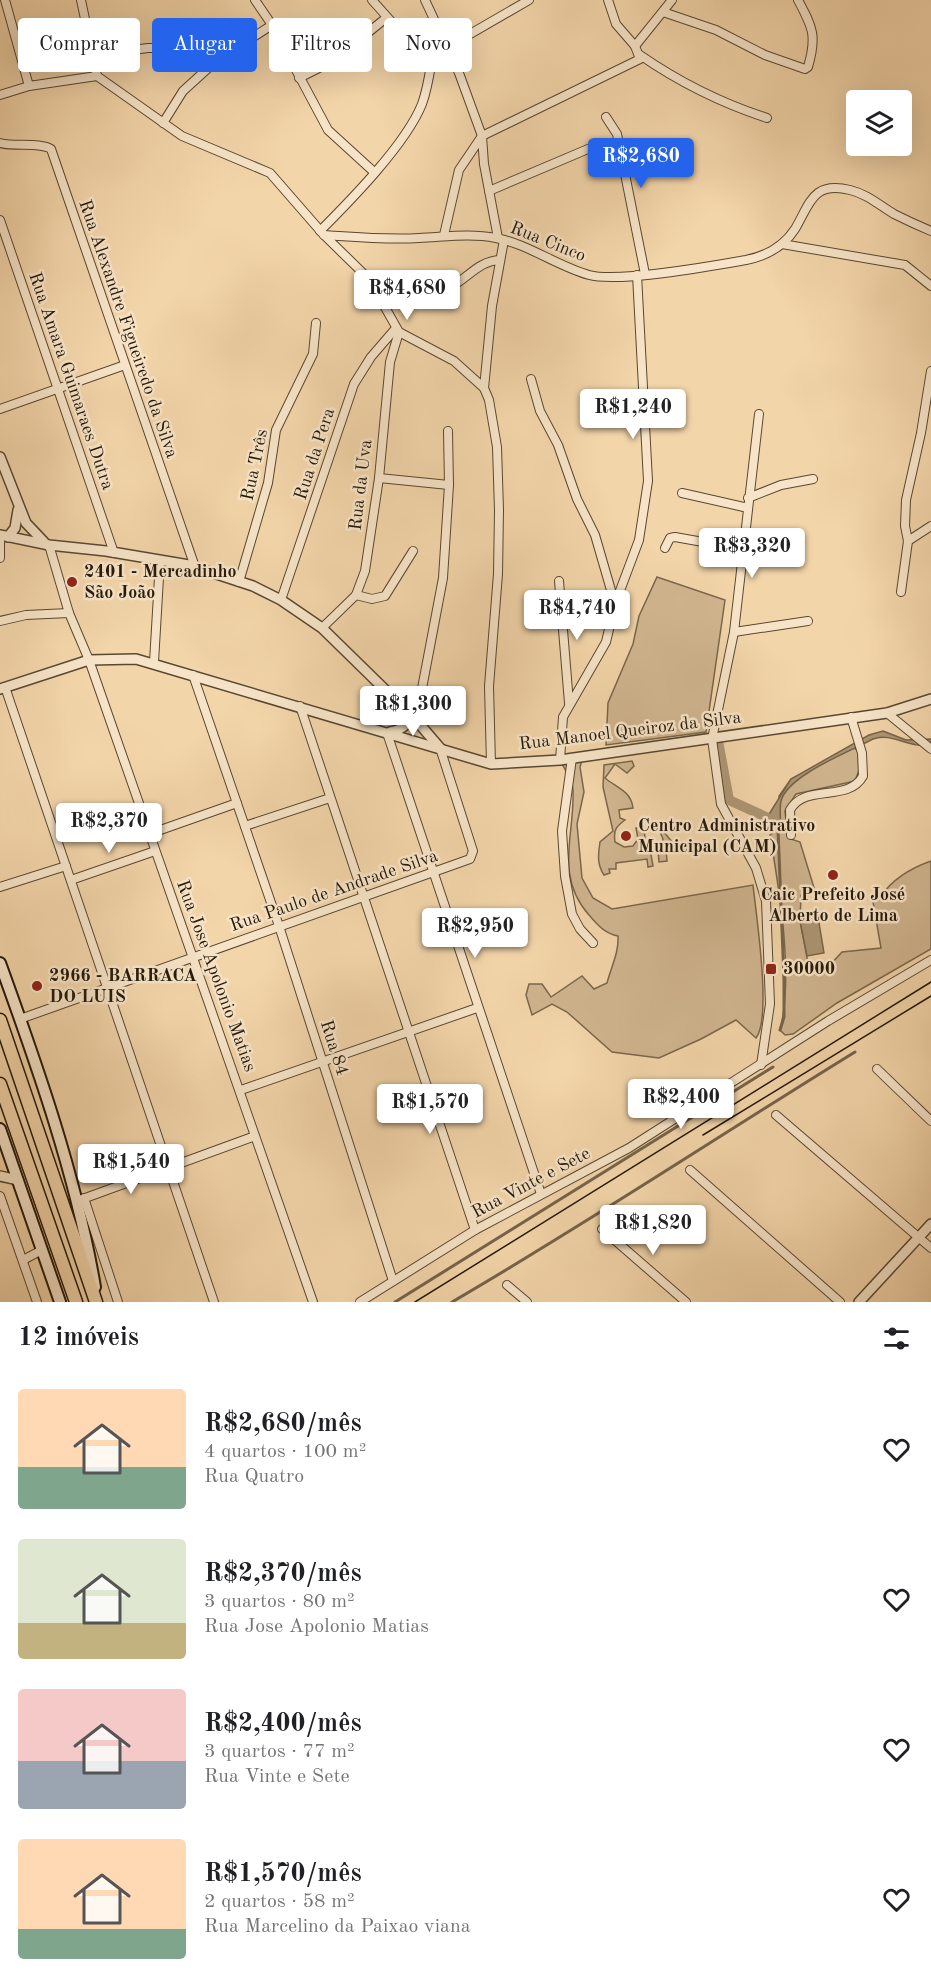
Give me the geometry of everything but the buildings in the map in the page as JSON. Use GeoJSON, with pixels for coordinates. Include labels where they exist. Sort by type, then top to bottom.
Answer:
{"type":"FeatureCollection","features":[{"type":"Feature","properties":{"kind":"highway"},"geometry":{"type":"LineString","coordinates":[[0,1020],[97,1302]]}},
{"type":"Feature","properties":{"kind":"highway"},"geometry":{"type":"LineString","coordinates":[[0,1084],[76,1302]]}},
{"type":"Feature","properties":{"kind":"main road"},"geometry":{"type":"LineString","coordinates":[[0,963],[81,1200],[97,1302]]}},
{"type":"Feature","properties":{"kind":"main road"},"geometry":{"type":"LineString","coordinates":[[0,1129],[3,1147],[18,1180],[60,1302]]}},
{"type":"Feature","properties":{"kind":"street"},"geometry":{"type":"LineString","coordinates":[[4,0],[29,86]]}},
{"type":"Feature","properties":{"kind":"street"},"geometry":{"type":"LineString","coordinates":[[81,0],[85,18]]}},
{"type":"Feature","properties":{"kind":"street"},"geometry":{"type":"LineString","coordinates":[[255,0],[269,21]]}},
{"type":"Feature","properties":{"kind":"street"},"geometry":{"type":"LineString","coordinates":[[372,0],[386,18]]}},
{"type":"Feature","properties":{"kind":"street"},"geometry":{"type":"LineString","coordinates":[[432,18],[426,3],[437,0]]}},
{"type":"Feature","properties":{"kind":"street"},"geometry":{"type":"LineString","coordinates":[[472,32],[529,0]]}},
{"type":"Feature","properties":{"kind":"street"},"geometry":{"type":"LineString","coordinates":[[608,0],[616,24],[635,46],[640,57],[671,76],[741,109],[767,118]]}},
{"type":"Feature","properties":{"kind":"street"},"geometry":{"type":"LineString","coordinates":[[635,46],[672,0]]}},
{"type":"Feature","properties":{"kind":"street"},"geometry":{"type":"LineString","coordinates":[[663,12],[717,30],[765,55],[805,69],[808,67],[815,44],[810,23],[798,0]]}},
{"type":"Feature","properties":{"kind":"street"},"geometry":{"type":"LineString","coordinates":[[299,78],[333,62],[384,20]]}},
{"type":"Feature","properties":{"kind":"street"},"geometry":{"type":"LineString","coordinates":[[163,123],[183,91],[208,69],[269,27]]}},
{"type":"Feature","properties":{"kind":"street"},"geometry":{"type":"LineString","coordinates":[[444,235],[459,170],[482,136],[640,57]]}},
{"type":"Feature","properties":{"kind":"street"},"geometry":{"type":"LineString","coordinates":[[96,72],[97,76]]}},
{"type":"Feature","properties":{"kind":"street"},"geometry":{"type":"LineString","coordinates":[[296,72],[332,135],[374,172]]}},
{"type":"Feature","properties":{"kind":"street"},"geometry":{"type":"LineString","coordinates":[[322,233],[350,203],[415,119],[423,102],[429,72]]}},
{"type":"Feature","properties":{"kind":"street"},"geometry":{"type":"LineString","coordinates":[[457,72],[482,136],[489,191],[501,239],[484,388]]}},
{"type":"Feature","properties":{"kind":"street"},"geometry":{"type":"LineString","coordinates":[[0,94],[29,86],[97,76],[182,136],[270,173],[322,233],[369,279],[398,330],[454,361],[484,388],[489,400],[497,447],[499,510],[498,574],[489,686],[491,764]]}},
{"type":"Feature","properties":{"kind":"street"},"geometry":{"type":"LineString","coordinates":[[560,760],[561,725],[569,703],[606,642],[615,604],[639,540],[648,481],[641,274],[617,134],[606,117]]}},
{"type":"Feature","properties":{"kind":"street","name":"Rua Alexandre Figueiredo da Silva"},"geometry":{"type":"LineString","coordinates":[[0,143],[10,146],[45,145],[51,149],[195,567]]}},
{"type":"Feature","properties":{"kind":"street"},"geometry":{"type":"LineString","coordinates":[[489,191],[588,149]]}},
{"type":"Feature","properties":{"kind":"street"},"geometry":{"type":"LineString","coordinates":[[782,244],[795,229],[811,197],[821,191],[834,189],[863,194],[893,213],[931,231]]}},
{"type":"Feature","properties":{"kind":"street","name":"Rua Amara Guimaraes Dutra"},"geometry":{"type":"LineString","coordinates":[[0,220],[114,553]]}},
{"type":"Feature","properties":{"kind":"street","name":"Rua Cinco"},"geometry":{"type":"LineString","coordinates":[[322,233],[419,238],[472,234],[501,239],[589,275],[641,274],[749,259],[770,252],[782,244]]}},
{"type":"Feature","properties":{"kind":"street"},"geometry":{"type":"LineString","coordinates":[[782,244],[905,265],[931,286]]}},
{"type":"Feature","properties":{"kind":"street"},"geometry":{"type":"LineString","coordinates":[[369,279],[415,291],[439,291],[448,288],[480,265],[500,260]]}},
{"type":"Feature","properties":{"kind":"street","name":"Rua Três"},"geometry":{"type":"LineString","coordinates":[[239,582],[268,483],[276,430],[313,354],[316,323]]}},
{"type":"Feature","properties":{"kind":"street","name":"Rua da Uva"},"geometry":{"type":"LineString","coordinates":[[322,628],[356,595],[364,571],[379,478],[390,362],[398,330]]}},
{"type":"Feature","properties":{"kind":"street","name":"Rua da Pera"},"geometry":{"type":"LineString","coordinates":[[281,600],[354,384],[371,357],[398,330]]}},
{"type":"Feature","properties":{"kind":"street"},"geometry":{"type":"LineString","coordinates":[[0,409],[125,365]]}},
{"type":"Feature","properties":{"kind":"street"},"geometry":{"type":"LineString","coordinates":[[901,592],[908,542],[904,526],[906,500],[921,433],[931,371]]}},
{"type":"Feature","properties":{"kind":"street"},"geometry":{"type":"LineString","coordinates":[[531,379],[540,411],[558,445],[577,499],[600,551],[615,604]]}},
{"type":"Feature","properties":{"kind":"street"},"geometry":{"type":"LineString","coordinates":[[759,414],[734,632],[712,739],[721,804],[756,868],[766,901],[770,1004],[761,1065]]}},
{"type":"Feature","properties":{"kind":"street"},"geometry":{"type":"LineString","coordinates":[[448,431],[449,485],[443,578],[413,717],[400,730],[387,733],[541,1194]]}},
{"type":"Feature","properties":{"kind":"street"},"geometry":{"type":"LineString","coordinates":[[0,457],[18,508],[29,530],[49,545]]}},
{"type":"Feature","properties":{"kind":"street"},"geometry":{"type":"LineString","coordinates":[[379,478],[449,485]]}},
{"type":"Feature","properties":{"kind":"street"},"geometry":{"type":"LineString","coordinates":[[748,498],[781,485],[813,479]]}},
{"type":"Feature","properties":{"kind":"street"},"geometry":{"type":"LineString","coordinates":[[682,493],[748,508]]}},
{"type":"Feature","properties":{"kind":"street"},"geometry":{"type":"LineString","coordinates":[[1,558],[3,537],[17,523],[18,508]]}},
{"type":"Feature","properties":{"kind":"street"},"geometry":{"type":"LineString","coordinates":[[908,542],[931,526]]}},
{"type":"Feature","properties":{"kind":"street"},"geometry":{"type":"LineString","coordinates":[[3,537],[195,567],[281,600],[322,628],[413,717],[440,748]]}},
{"type":"Feature","properties":{"kind":"street"},"geometry":{"type":"LineString","coordinates":[[665,548],[670,538],[675,537],[742,549]]}},
{"type":"Feature","properties":{"kind":"street","name":"Rua Jose Apolonio Matias"},"geometry":{"type":"LineString","coordinates":[[49,545],[69,613],[89,660],[192,957],[241,1090],[255,1137],[313,1302]]}},
{"type":"Feature","properties":{"kind":"street"},"geometry":{"type":"LineString","coordinates":[[356,595],[372,599],[385,596],[413,551]]}},
{"type":"Feature","properties":{"kind":"street"},"geometry":{"type":"LineString","coordinates":[[154,662],[160,561]]}},
{"type":"Feature","properties":{"kind":"street"},"geometry":{"type":"LineString","coordinates":[[559,581],[569,703]]}},
{"type":"Feature","properties":{"kind":"street"},"geometry":{"type":"LineString","coordinates":[[0,621],[32,614],[69,613]]}},
{"type":"Feature","properties":{"kind":"street"},"geometry":{"type":"LineString","coordinates":[[734,632],[808,621]]}},
{"type":"Feature","properties":{"kind":"street","name":"Rua Manoel Queiroz da Silva"},"geometry":{"type":"LineString","coordinates":[[3,688],[89,660],[119,658],[154,662],[491,764],[560,760],[712,739],[887,713],[931,699]]}},
{"type":"Feature","properties":{"kind":"street","name":"Rua 84"},"geometry":{"type":"LineString","coordinates":[[193,675],[279,927],[393,1281]]}},
{"type":"Feature","properties":{"kind":"street"},"geometry":{"type":"LineString","coordinates":[[3,688],[71,880],[105,987],[214,1302]]}},
{"type":"Feature","properties":{"kind":"street"},"geometry":{"type":"LineString","coordinates":[[300,706],[476,1230]]}},
{"type":"Feature","properties":{"kind":"street"},"geometry":{"type":"LineString","coordinates":[[906,726],[905,714],[909,706]]}},
{"type":"Feature","properties":{"kind":"street"},"geometry":{"type":"LineString","coordinates":[[887,713],[906,726],[931,749]]}},
{"type":"Feature","properties":{"kind":"street"},"geometry":{"type":"LineString","coordinates":[[791,835],[790,810],[799,800],[858,785],[864,771],[851,717]]}},
{"type":"Feature","properties":{"kind":"street","name":"Rua Paulo de Andrade Silva"},"geometry":{"type":"LineString","coordinates":[[20,1018],[470,859],[473,851],[440,748]]}},
{"type":"Feature","properties":{"kind":"street"},"geometry":{"type":"LineString","coordinates":[[572,758],[571,780],[562,831],[565,876],[572,914],[593,943]]}},
{"type":"Feature","properties":{"kind":"street"},"geometry":{"type":"LineString","coordinates":[[245,826],[330,798]]}},
{"type":"Feature","properties":{"kind":"street"},"geometry":{"type":"LineString","coordinates":[[149,834],[237,803]]}},
{"type":"Feature","properties":{"kind":"street"},"geometry":{"type":"LineString","coordinates":[[71,880],[155,851]]}},
{"type":"Feature","properties":{"kind":"street"},"geometry":{"type":"LineString","coordinates":[[0,887],[66,866]]}},
{"type":"Feature","properties":{"kind":"street","name":"Rua Vinte e Sete"},"geometry":{"type":"LineString","coordinates":[[360,1302],[476,1230],[629,1148],[931,960]]}},
{"type":"Feature","properties":{"kind":"street"},"geometry":{"type":"LineString","coordinates":[[241,1090],[477,1008]]}},
{"type":"Feature","properties":{"kind":"street"},"geometry":{"type":"LineString","coordinates":[[877,1069],[931,1120]]}},
{"type":"Feature","properties":{"kind":"street"},"geometry":{"type":"LineString","coordinates":[[776,1115],[931,1248]]}},
{"type":"Feature","properties":{"kind":"street"},"geometry":{"type":"LineString","coordinates":[[118,1302],[81,1200],[255,1137]]}},
{"type":"Feature","properties":{"kind":"street"},"geometry":{"type":"LineString","coordinates":[[690,1170],[840,1302]]}},
{"type":"Feature","properties":{"kind":"street"},"geometry":{"type":"LineString","coordinates":[[0,1176],[18,1180]]}},
{"type":"Feature","properties":{"kind":"street"},"geometry":{"type":"LineString","coordinates":[[0,1196],[37,1302]]}},
{"type":"Feature","properties":{"kind":"street"},"geometry":{"type":"LineString","coordinates":[[859,1302],[931,1224]]}},
{"type":"Feature","properties":{"kind":"street"},"geometry":{"type":"LineString","coordinates":[[602,1229],[686,1302]]}},
{"type":"Feature","properties":{"kind":"street"},"geometry":{"type":"LineString","coordinates":[[23,1260],[42,1250]]}},
{"type":"Feature","properties":{"kind":"street"},"geometry":{"type":"LineString","coordinates":[[507,1285],[527,1302]]}},
{"type":"Feature","properties":{"kind":"shaded area"},"geometry":{"type":"Polygon","coordinates":[[[657,577],[725,600],[706,732],[606,745],[608,703],[633,644],[639,616],[657,577]]]}},
{"type":"Feature","properties":{"kind":"shaded area"},"geometry":{"type":"Polygon","coordinates":[[[883,731],[906,740],[931,739],[931,745],[915,745],[880,737],[873,739],[821,765],[795,782],[786,791],[781,801],[781,829],[775,828],[766,819],[791,779],[869,735],[883,731]]]}},
{"type":"Feature","properties":{"kind":"shaded area"},"geometry":{"type":"Polygon","coordinates":[[[854,748],[859,751],[859,770],[855,781],[796,794],[785,811],[788,838],[800,842],[815,891],[801,895],[800,921],[809,968],[829,966],[842,952],[881,948],[872,896],[879,898],[902,875],[931,861],[931,949],[837,1003],[793,1034],[785,1035],[780,1030],[786,985],[784,932],[770,835],[778,829],[779,796],[791,779],[854,748]]]}},
{"type":"Feature","properties":{"kind":"shaded area"},"geometry":{"type":"Polygon","coordinates":[[[583,757],[580,767],[584,792],[577,824],[582,878],[593,898],[612,909],[753,885],[763,988],[761,1027],[756,1038],[736,1020],[659,1058],[612,1052],[567,1012],[552,1004],[532,1015],[526,995],[529,984],[542,984],[551,997],[582,976],[594,989],[607,983],[617,948],[618,936],[605,931],[598,925],[578,900],[569,870],[573,786],[560,760],[583,757]]]}},
{"type":"Feature","properties":{"kind":"shaded area"},"geometry":{"type":"Polygon","coordinates":[[[632,761],[634,766],[627,773],[615,764],[605,778],[623,790],[632,802],[633,808],[619,810],[620,818],[625,820],[616,828],[615,842],[624,847],[633,846],[638,839],[636,828],[644,828],[646,849],[650,849],[653,866],[648,867],[647,859],[616,863],[616,869],[609,869],[610,873],[604,875],[599,859],[600,842],[613,831],[603,787],[604,765],[632,761]]]}},
{"type":"Feature","properties":{"kind":"shaded area"},"geometry":{"type":"Polygon","coordinates":[[[663,831],[677,848],[666,850],[667,861],[659,862],[658,850],[662,850],[663,839],[660,832],[663,831]]]}},
{"type":"Feature","properties":{"kind":"shaded area"},"geometry":{"type":"Polygon","coordinates":[[[818,917],[824,953],[807,956],[800,921],[818,917]]]}},
{"type":"Feature","properties":{"kind":"waterway"},"geometry":{"type":"LineString","coordinates":[[718,741],[729,800],[766,817]]}},
{"type":"Feature","properties":{"kind":"waterway"},"geometry":{"type":"LineString","coordinates":[[778,829],[784,980],[784,1017],[780,1030]]}},
{"type":"Feature","properties":{"kind":"waterway"},"geometry":{"type":"LineString","coordinates":[[452,1302],[604,1210],[855,1052]]}},
{"type":"Feature","properties":{"kind":"waterway"},"geometry":{"type":"LineString","coordinates":[[395,1302],[773,1067]]}},
{"type":"Feature","properties":{"kind":"tram line"},"geometry":{"type":"LineString","coordinates":[[415,1302],[931,982]]}},
{"type":"Feature","properties":{"kind":"tram line"},"geometry":{"type":"LineString","coordinates":[[703,1135],[931,996]]}},
{"type":"Feature","properties":{"kind":"place","name":"2401 - Mercadinho São João"},"geometry":{"type":"Point","coordinates":[72,582]}},
{"type":"Feature","properties":{"kind":"place","name":"Centro Administrativo Municipal (CAM)"},"geometry":{"type":"Point","coordinates":[626,836]}},
{"type":"Feature","properties":{"kind":"place","name":"Caic Prefeito José Alberto de Lima"},"geometry":{"type":"Point","coordinates":[833,875]}},
{"type":"Feature","properties":{"kind":"place","name":"30000"},"geometry":{"type":"Point","coordinates":[771,969]}},
{"type":"Feature","properties":{"kind":"place","name":"2966 - BARRACA DO LUIS"},"geometry":{"type":"Point","coordinates":[37,986]}}]}
